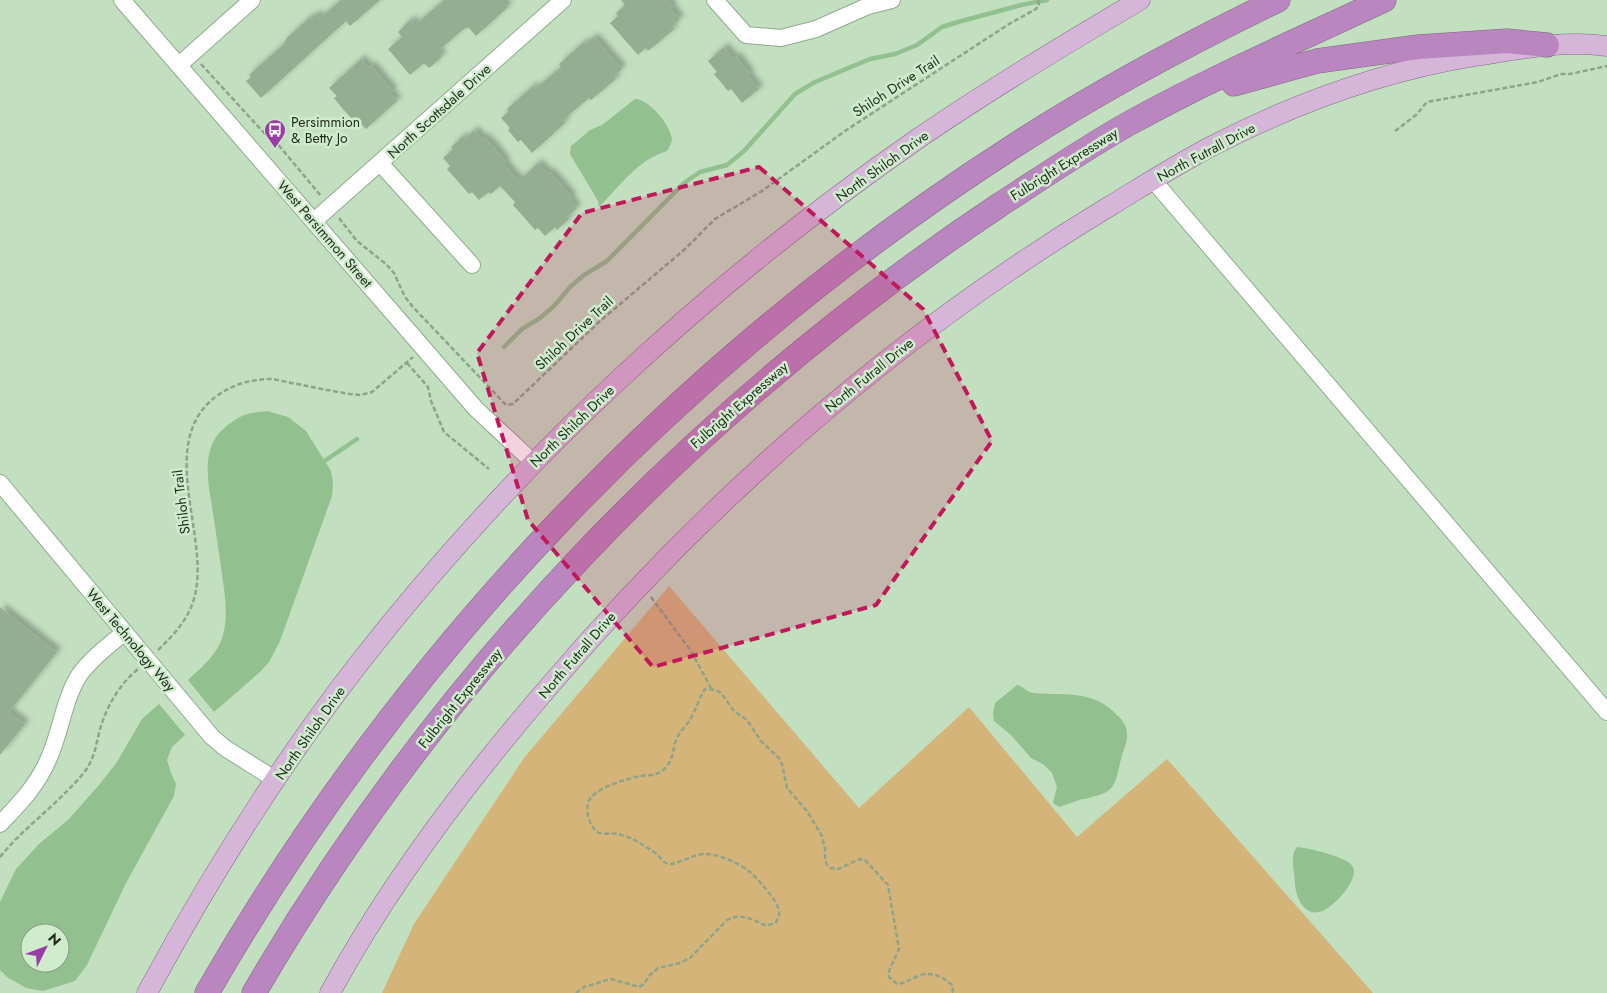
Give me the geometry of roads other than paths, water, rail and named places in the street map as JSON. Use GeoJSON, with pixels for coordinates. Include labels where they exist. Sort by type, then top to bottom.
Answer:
{"type":"FeatureCollection","features":[{"type":"Feature","properties":{"kind":"highway"},"geometry":{"type":"LineString","coordinates":[[207,993],[264,898],[303,839],[401,703],[454,638],[525,557],[569,510],[685,398],[755,337],[866,248],[995,159],[1102,93],[1218,30],[1278,0]]}},
{"type":"Feature","properties":{"kind":"highway","name":"Fulbright Expressway"},"geometry":{"type":"LineString","coordinates":[[254,993],[336,862],[390,786],[484,666],[543,599],[646,490],[701,437],[826,330],[952,237],[1045,175],[1126,126],[1172,101],[1384,0]]}},
{"type":"Feature","properties":{"kind":"highway"},"geometry":{"type":"LineString","coordinates":[[1172,101],[1317,60],[1418,46],[1507,41],[1547,45]]}},
{"type":"Feature","properties":{"kind":"main road","name":"North Shiloh Drive"},"geometry":{"type":"LineString","coordinates":[[147,993],[197,904],[241,832],[360,663],[435,572],[534,463],[588,409],[699,309],[836,199],[916,140],[1140,0]]}},
{"type":"Feature","properties":{"kind":"main road","name":"North Futrall Drive"},"geometry":{"type":"LineString","coordinates":[[330,993],[382,907],[424,844],[507,736],[590,638],[700,524],[801,431],[893,355],[938,321],[1035,253],[1153,180],[1210,148],[1316,99],[1381,76],[1431,63],[1547,45],[1583,43],[1607,46]]}},
{"type":"Feature","properties":{"kind":"street","name":"West Persimmon Street"},"geometry":{"type":"LineString","coordinates":[[122,0],[476,409],[534,463]]}},
{"type":"Feature","properties":{"kind":"street"},"geometry":{"type":"LineString","coordinates":[[179,65],[252,0]]}},
{"type":"Feature","properties":{"kind":"street","name":"North Scottsdale Drive"},"geometry":{"type":"LineString","coordinates":[[314,221],[563,0]]}},
{"type":"Feature","properties":{"kind":"street"},"geometry":{"type":"LineString","coordinates":[[715,0],[746,35],[781,38],[816,29],[868,6],[892,0]]}},
{"type":"Feature","properties":{"kind":"street"},"geometry":{"type":"LineString","coordinates":[[380,163],[472,265]]}},
{"type":"Feature","properties":{"kind":"street"},"geometry":{"type":"LineString","coordinates":[[1153,180],[1607,712]]}},
{"type":"Feature","properties":{"kind":"street","name":"West Technology Way"},"geometry":{"type":"LineString","coordinates":[[0,483],[212,737],[224,748],[276,780]]}},
{"type":"Feature","properties":{"kind":"street"},"geometry":{"type":"LineString","coordinates":[[0,824],[30,792],[40,778],[49,759],[71,690],[80,675],[92,660],[125,632]]}},
{"type":"Feature","properties":{"kind":"waterway"},"geometry":{"type":"LineString","coordinates":[[504,347],[522,329],[540,318],[554,306],[571,286],[584,275],[607,261],[684,183],[700,172],[727,165],[744,151],[795,94],[815,82],[870,59],[895,54],[917,45],[942,27],[1021,5],[1047,0]]}},
{"type":"Feature","properties":{"kind":"waterway"},"geometry":{"type":"LineString","coordinates":[[320,464],[357,439]]}},
{"type":"Feature","properties":{"kind":"place","name":"Persimmion & Betty Jo"},"geometry":{"type":"Point","coordinates":[275,149]}}]}
